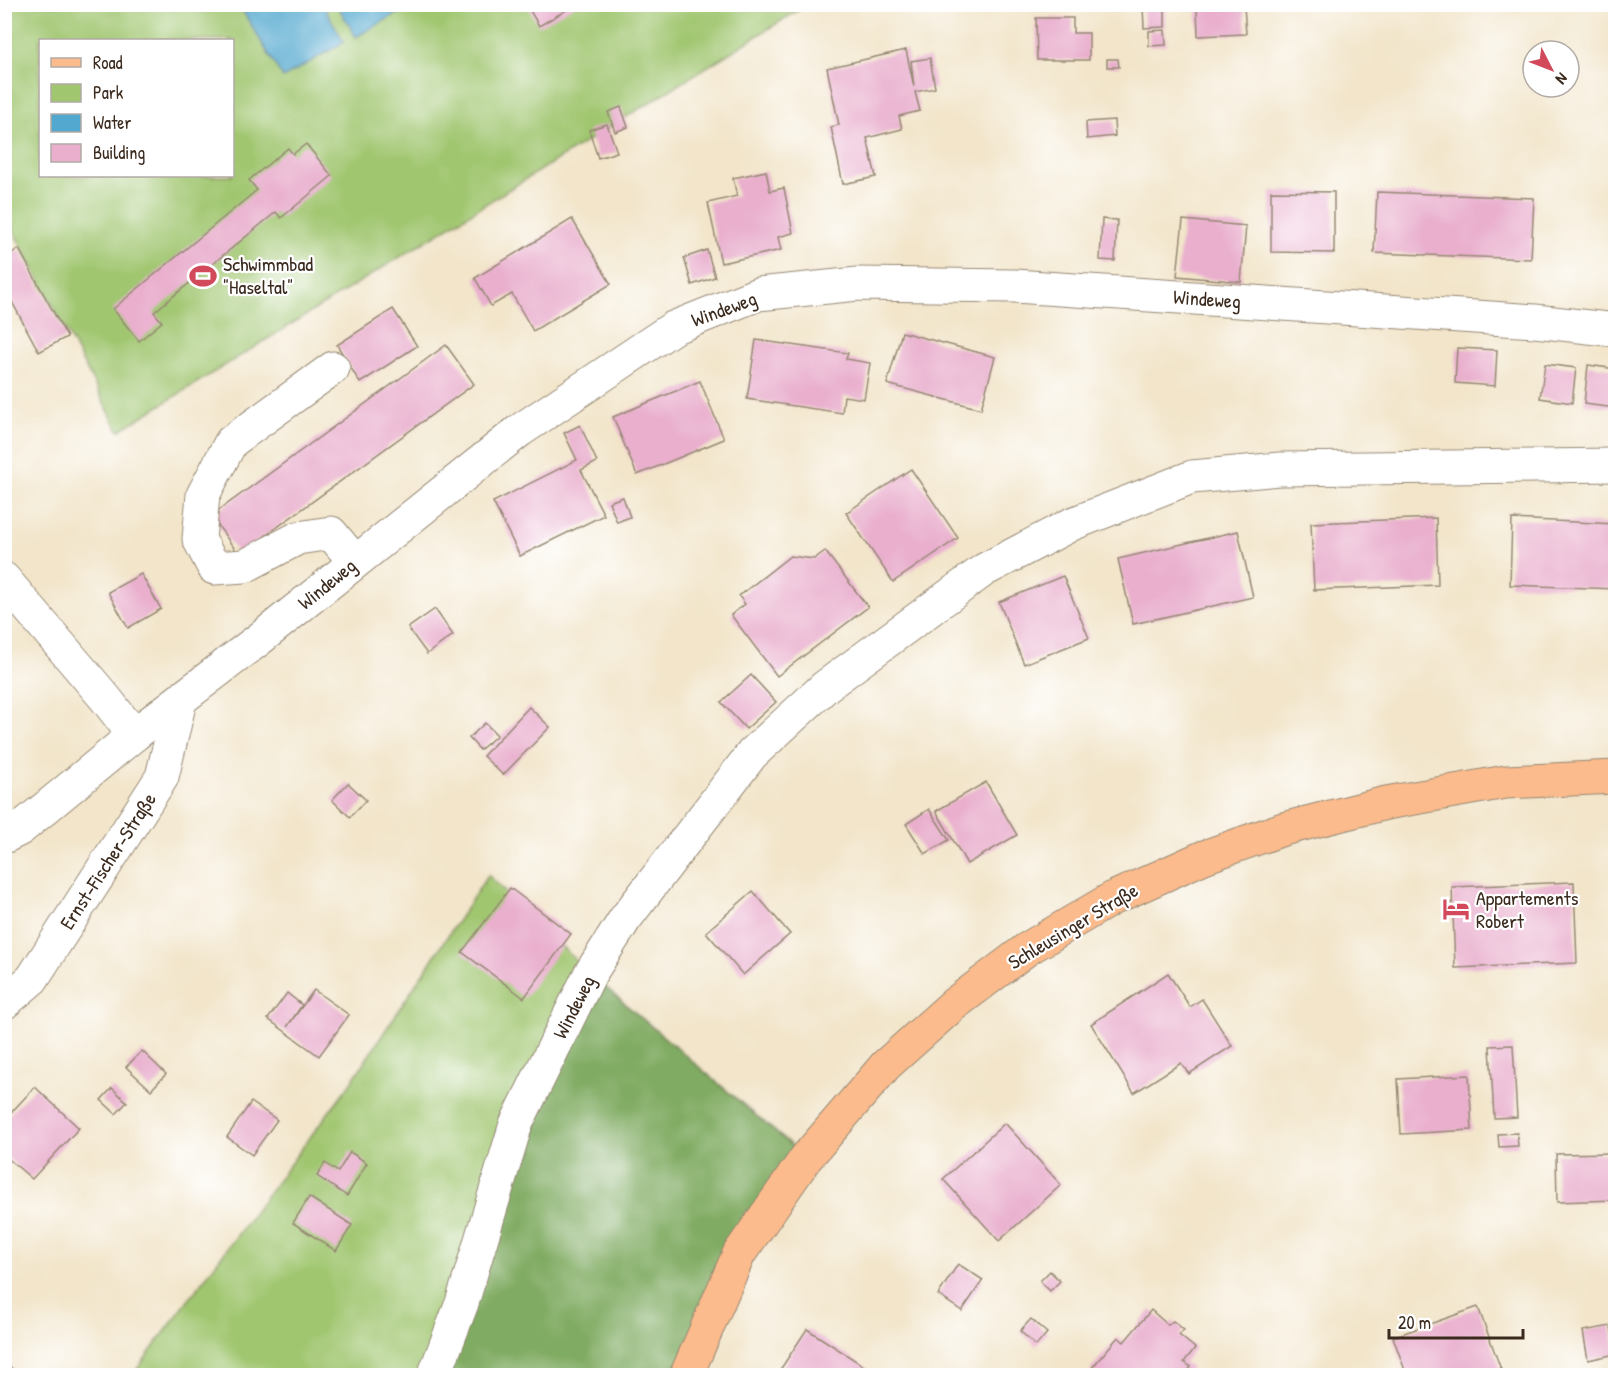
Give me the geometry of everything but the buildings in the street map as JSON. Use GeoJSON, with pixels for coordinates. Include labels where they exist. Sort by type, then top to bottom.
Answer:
{"type":"FeatureCollection","features":[{"type":"Feature","properties":{"kind":"main road","name":"Schleusinger Straße"},"geometry":{"type":"LineString","coordinates":[[686,1376],[739,1254],[806,1158],[886,1065],[953,1005],[1026,949],[1113,898],[1204,857],[1283,829],[1386,803],[1506,782],[1616,777]]}},
{"type":"Feature","properties":{"kind":"street","name":"Windeweg"},"geometry":{"type":"LineString","coordinates":[[4,837],[20,829],[134,735],[180,702],[519,431],[673,328],[758,294],[858,284],[1015,286],[1535,321],[1616,330]]}},
{"type":"Feature","properties":{"kind":"street"},"geometry":{"type":"LineString","coordinates":[[333,368],[231,442],[203,495],[199,539],[214,568],[245,566],[298,538],[332,533],[355,562]]}},
{"type":"Feature","properties":{"kind":"street","name":"Windeweg"},"geometry":{"type":"LineString","coordinates":[[434,1376],[462,1303],[516,1124],[590,974],[625,919],[752,754],[826,686],[984,570],[1072,524],[1191,477],[1280,469],[1616,465]]}},
{"type":"Feature","properties":{"kind":"street"},"geometry":{"type":"LineString","coordinates":[[4,579],[134,735]]}},
{"type":"Feature","properties":{"kind":"street","name":"Ernst-Fischer-Straße"},"geometry":{"type":"LineString","coordinates":[[4,1003],[32,979],[162,777],[180,702]]}},
{"type":"Feature","properties":{"kind":"green space","name":"Schwimmbad \"Haseltal\""},"geometry":{"type":"Polygon","coordinates":[[[4,5],[807,5],[119,431],[5,215],[4,5]]]}},
{"type":"Feature","properties":{"kind":"green space"},"geometry":{"type":"Polygon","coordinates":[[[488,875],[590,974],[434,1375],[132,1376],[352,1081],[488,875]]]}},
{"type":"Feature","properties":{"kind":"green space"},"geometry":{"type":"Polygon","coordinates":[[[590,974],[806,1158],[686,1375],[434,1376],[590,974]]]}},
{"type":"Feature","properties":{"kind":"water"},"geometry":{"type":"Polygon","coordinates":[[[239,5],[323,5],[344,42],[283,78],[239,5]]]}},
{"type":"Feature","properties":{"kind":"water"},"geometry":{"type":"Polygon","coordinates":[[[337,5],[412,5],[356,37],[337,5]]]}},
{"type":"Feature","properties":{"kind":"place","name":"Schwimmbad \"Haseltal\""},"geometry":{"type":"Point","coordinates":[203,276]}},
{"type":"Feature","properties":{"kind":"place","name":"Appartements Robert"},"geometry":{"type":"Point","coordinates":[1456,909]}}]}
